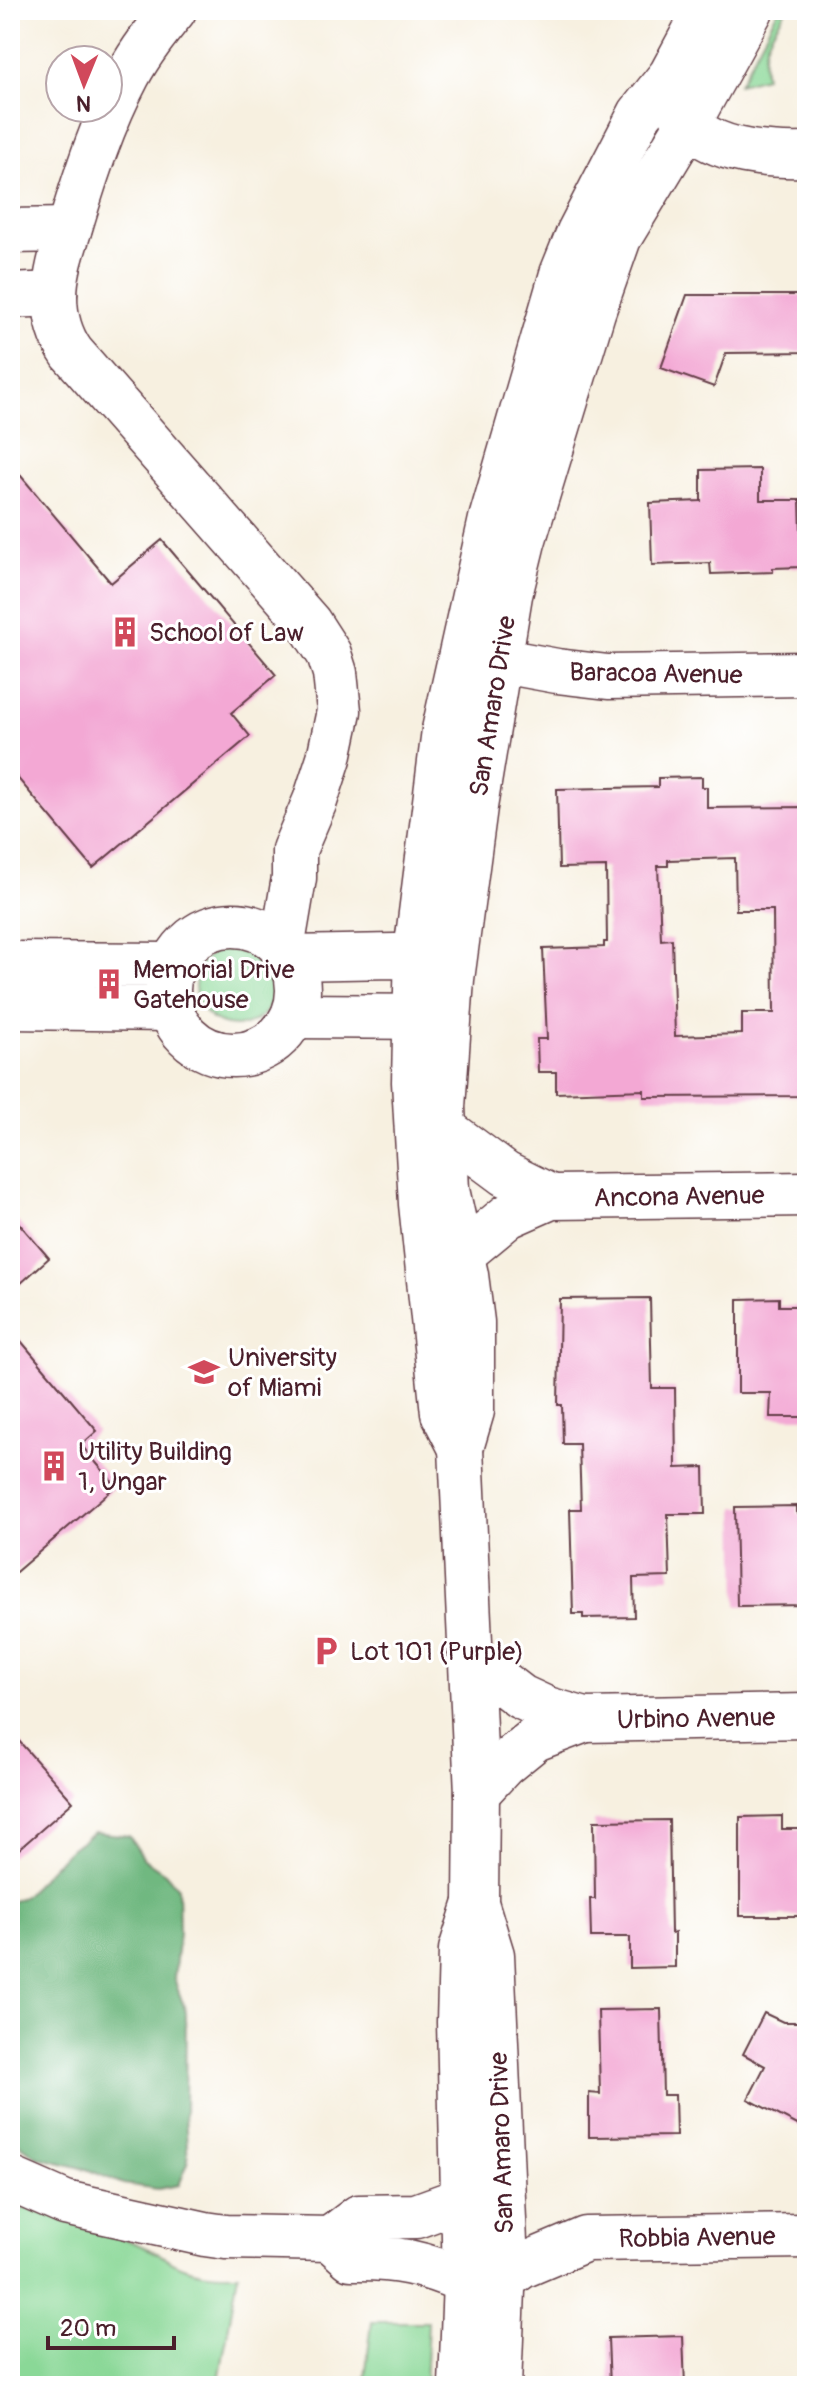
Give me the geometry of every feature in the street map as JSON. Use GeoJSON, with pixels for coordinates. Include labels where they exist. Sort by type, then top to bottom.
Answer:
{"type":"FeatureCollection","features":[{"type":"Feature","properties":{"kind":"street"},"geometry":{"type":"LineString","coordinates":[[174,10],[149,41],[128,75],[84,181],[59,263],[55,294],[62,340],[309,623],[329,654],[338,693],[338,728],[315,801],[294,850],[272,872],[240,925]]}},
{"type":"Feature","properties":{"kind":"street","name":"San Amaro Drive"},"geometry":{"type":"LineString","coordinates":[[479,657],[491,519],[562,274],[579,232],[640,114],[671,75],[706,10]]}},
{"type":"Feature","properties":{"kind":"street","name":"San Amaro Drive"},"geometry":{"type":"LineString","coordinates":[[461,1448],[443,1413],[417,1164],[436,957],[444,730],[479,657],[523,542],[606,270],[628,220],[688,124],[751,10]]}},
{"type":"Feature","properties":{"kind":"street"},"geometry":{"type":"LineString","coordinates":[[671,75],[680,110],[688,124],[711,139],[766,155],[807,155]]}},
{"type":"Feature","properties":{"kind":"street"},"geometry":{"type":"LineString","coordinates":[[10,231],[69,230]]}},
{"type":"Feature","properties":{"kind":"street"},"geometry":{"type":"LineString","coordinates":[[10,296],[55,294]]}},
{"type":"Feature","properties":{"kind":"street","name":"Baracoa Avenue"},"geometry":{"type":"LineString","coordinates":[[479,657],[608,677],[807,674]]}},
{"type":"Feature","properties":{"kind":"street"},"geometry":{"type":"LineString","coordinates":[[286,953],[294,850]]}},
{"type":"Feature","properties":{"kind":"street"},"geometry":{"type":"LineString","coordinates":[[240,925],[257,929],[276,941],[286,953],[297,977],[298,997],[293,1016],[282,1033],[266,1046],[248,1053],[228,1055],[192,1041],[179,1027],[171,1009],[168,990],[179,953],[195,937],[214,928],[240,925]]}},
{"type":"Feature","properties":{"kind":"street"},"geometry":{"type":"LineString","coordinates":[[286,953],[436,957]]}},
{"type":"Feature","properties":{"kind":"street"},"geometry":{"type":"LineString","coordinates":[[10,964],[173,965]]}},
{"type":"Feature","properties":{"kind":"street"},"geometry":{"type":"LineString","coordinates":[[10,1007],[171,1009]]}},
{"type":"Feature","properties":{"kind":"street"},"geometry":{"type":"LineString","coordinates":[[293,1016],[432,1017]]}},
{"type":"Feature","properties":{"kind":"street","name":"San Amaro Drive"},"geometry":{"type":"LineString","coordinates":[[432,1017],[443,1107],[447,1190],[462,1254],[472,1322],[472,1411],[461,1448],[477,1793],[476,1903],[492,1955],[483,2201],[478,2267],[461,2386]]}},
{"type":"Feature","properties":{"kind":"street","name":"Ancona Avenue"},"geometry":{"type":"LineString","coordinates":[[443,1128],[505,1174],[551,1197]]}},
{"type":"Feature","properties":{"kind":"street","name":"Ancona Avenue"},"geometry":{"type":"LineString","coordinates":[[462,1254],[508,1216],[551,1197],[807,1194]]}},
{"type":"Feature","properties":{"kind":"street","name":"Urbino Avenue"},"geometry":{"type":"LineString","coordinates":[[470,1658],[521,1697],[547,1709],[585,1720],[807,1716]]}},
{"type":"Feature","properties":{"kind":"street","name":"Urbino Avenue"},"geometry":{"type":"LineString","coordinates":[[477,1793],[503,1765],[535,1739],[585,1720]]}},
{"type":"Feature","properties":{"kind":"street"},"geometry":{"type":"LineString","coordinates":[[10,2179],[65,2203],[226,2237],[330,2239],[359,2217],[416,2216],[483,2201]]}},
{"type":"Feature","properties":{"kind":"street","name":"Robbia Avenue"},"geometry":{"type":"LineString","coordinates":[[483,2201],[586,2239]]}},
{"type":"Feature","properties":{"kind":"street","name":"Robbia Avenue"},"geometry":{"type":"LineString","coordinates":[[478,2267],[522,2266],[586,2239],[807,2236]]}},
{"type":"Feature","properties":{"kind":"street"},"geometry":{"type":"LineString","coordinates":[[330,2239],[351,2258],[391,2258],[478,2267]]}},
{"type":"Feature","properties":{"kind":"street","name":"San Amaro Drive"},"geometry":{"type":"LineString","coordinates":[[478,2267],[501,2339],[499,2386]]}},
{"type":"Feature","properties":{"kind":"green space"},"geometry":{"type":"Polygon","coordinates":[[[778,10],[786,10],[765,49],[765,77],[739,84],[778,10]]]}},
{"type":"Feature","properties":{"kind":"green space"},"geometry":{"type":"Polygon","coordinates":[[[235,946],[250,949],[263,958],[272,971],[275,986],[272,1001],[263,1014],[250,1023],[235,1026],[220,1023],[207,1014],[198,1001],[195,986],[198,971],[207,958],[220,949],[235,946]]]}},
{"type":"Feature","properties":{"kind":"green space"},"geometry":{"type":"Polygon","coordinates":[[[94,1832],[129,1836],[144,1859],[165,1873],[178,1888],[179,1932],[174,1979],[186,2012],[188,2163],[179,2185],[158,2189],[123,2184],[86,2169],[38,2157],[10,2137],[10,1902],[23,1897],[68,1851],[94,1832]]]}},
{"type":"Feature","properties":{"kind":"green space"},"geometry":{"type":"Polygon","coordinates":[[[10,2207],[42,2212],[101,2230],[190,2269],[238,2274],[218,2386],[10,2386],[10,2207]]]}},
{"type":"Feature","properties":{"kind":"green space"},"geometry":{"type":"Polygon","coordinates":[[[372,2322],[428,2322],[425,2386],[364,2386],[372,2322]]]}},
{"type":"Feature","properties":{"kind":"building"},"geometry":{"type":"Polygon","coordinates":[[[687,295],[807,295],[807,352],[726,353],[714,387],[661,368],[687,295]]]}},
{"type":"Feature","properties":{"kind":"building","name":"School of Law"},"geometry":{"type":"Polygon","coordinates":[[[10,463],[111,583],[162,540],[276,675],[231,713],[250,736],[93,868],[10,769],[10,463]]]}},
{"type":"Feature","properties":{"kind":"building"},"geometry":{"type":"Polygon","coordinates":[[[760,469],[760,500],[800,500],[802,567],[773,568],[773,572],[711,574],[710,563],[652,565],[650,503],[701,501],[701,470],[760,469]]]}},
{"type":"Feature","properties":{"kind":"building"},"geometry":{"type":"Polygon","coordinates":[[[702,777],[702,787],[707,787],[707,808],[807,807],[807,1096],[644,1097],[644,1090],[556,1093],[556,1072],[538,1072],[537,1039],[547,1039],[543,949],[604,947],[604,942],[607,942],[606,867],[559,868],[557,789],[658,787],[658,778],[702,777]],[[735,858],[668,860],[668,866],[658,866],[661,940],[672,939],[675,1036],[742,1034],[742,1013],[774,1013],[773,910],[736,910],[735,858]]]}},
{"type":"Feature","properties":{"kind":"building"},"geometry":{"type":"Polygon","coordinates":[[[10,1213],[49,1258],[10,1293],[10,1213]]]}},
{"type":"Feature","properties":{"kind":"building"},"geometry":{"type":"Polygon","coordinates":[[[650,1298],[652,1388],[675,1388],[676,1468],[704,1467],[705,1514],[668,1514],[670,1577],[633,1578],[634,1617],[583,1618],[583,1614],[573,1614],[570,1509],[581,1509],[579,1444],[563,1444],[562,1405],[558,1405],[560,1299],[650,1298]]]}},
{"type":"Feature","properties":{"kind":"building"},"geometry":{"type":"Polygon","coordinates":[[[779,1298],[779,1306],[807,1306],[807,1417],[770,1417],[771,1393],[738,1393],[738,1299],[779,1298]]]}},
{"type":"Feature","properties":{"kind":"building","name":"Utility Building 1, Ungar"},"geometry":{"type":"Polygon","coordinates":[[[10,1328],[97,1431],[81,1445],[116,1486],[10,1577],[10,1328]]]}},
{"type":"Feature","properties":{"kind":"building"},"geometry":{"type":"Polygon","coordinates":[[[797,1506],[797,1514],[807,1514],[807,1605],[737,1606],[735,1507],[797,1506]]]}},
{"type":"Feature","properties":{"kind":"building"},"geometry":{"type":"Polygon","coordinates":[[[10,1731],[73,1802],[10,1857],[10,1731]]]}},
{"type":"Feature","properties":{"kind":"building"},"geometry":{"type":"Polygon","coordinates":[[[782,1816],[782,1829],[807,1829],[807,1916],[740,1916],[740,1817],[782,1816]]]}},
{"type":"Feature","properties":{"kind":"building"},"geometry":{"type":"Polygon","coordinates":[[[669,1820],[671,1933],[675,1932],[675,1967],[630,1968],[630,1937],[591,1937],[590,1899],[595,1899],[594,1821],[669,1820]]]}},
{"type":"Feature","properties":{"kind":"building"},"geometry":{"type":"Polygon","coordinates":[[[661,2009],[663,2095],[675,2095],[676,2136],[589,2137],[589,2093],[600,2094],[598,2010],[661,2009]]]}},
{"type":"Feature","properties":{"kind":"building"},"geometry":{"type":"Polygon","coordinates":[[[764,2013],[783,2022],[807,2022],[807,2130],[748,2099],[765,2066],[743,2054],[764,2013]]]}},
{"type":"Feature","properties":{"kind":"building"},"geometry":{"type":"Polygon","coordinates":[[[683,2336],[685,2386],[610,2386],[608,2338],[683,2336]]]}},
{"type":"Feature","properties":{"kind":"place","name":"School of Law"},"geometry":{"type":"Point","coordinates":[125,632]}},
{"type":"Feature","properties":{"kind":"place","name":"Memorial Drive Gatehouse"},"geometry":{"type":"Point","coordinates":[109,984]}},
{"type":"Feature","properties":{"kind":"place","name":"University of Miami"},"geometry":{"type":"Point","coordinates":[204,1372]}},
{"type":"Feature","properties":{"kind":"place","name":"Utility Building 1, Ungar"},"geometry":{"type":"Point","coordinates":[54,1466]}},
{"type":"Feature","properties":{"kind":"place","name":"Lot 101 (Purple)"},"geometry":{"type":"Point","coordinates":[326,1651]}}]}
